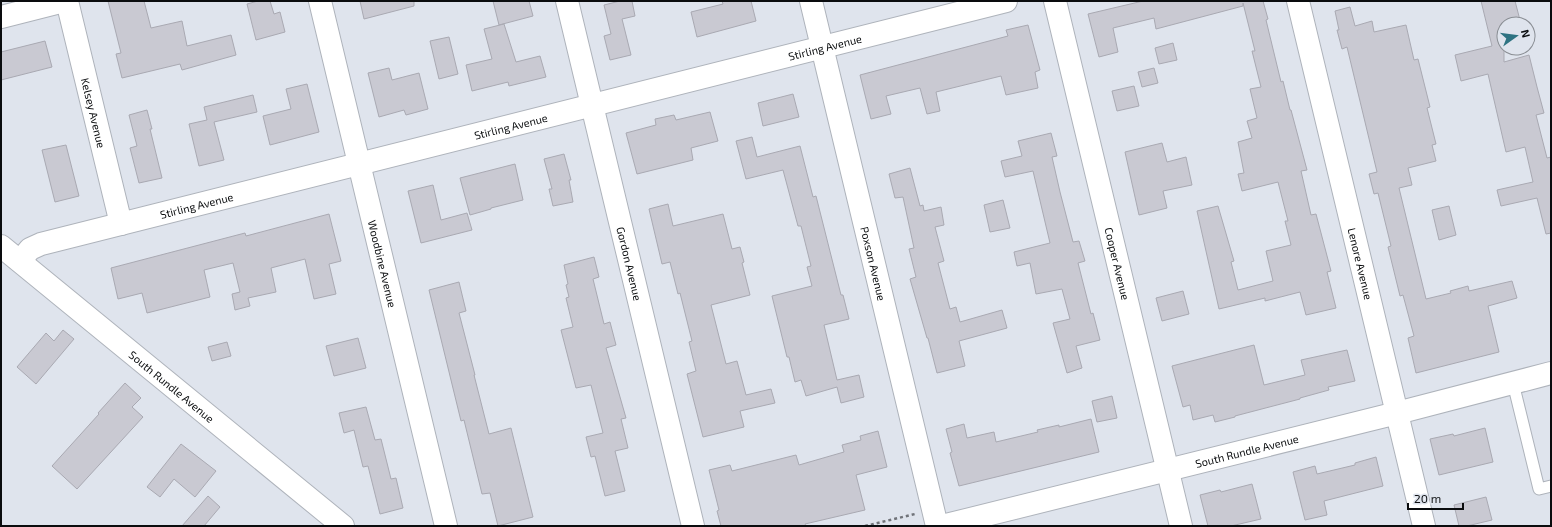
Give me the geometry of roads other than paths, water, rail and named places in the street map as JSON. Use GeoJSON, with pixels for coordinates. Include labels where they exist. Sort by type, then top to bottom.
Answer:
{"type":"FeatureCollection","features":[{"type":"Feature","properties":{"kind":"street"},"geometry":{"type":"LineString","coordinates":[[1,17],[65,1]]}},
{"type":"Feature","properties":{"kind":"street","name":"Kelsey Avenue"},"geometry":{"type":"LineString","coordinates":[[65,1],[121,224]]}},
{"type":"Feature","properties":{"kind":"street","name":"Woodbine Avenue"},"geometry":{"type":"LineString","coordinates":[[320,1],[446,526]]}},
{"type":"Feature","properties":{"kind":"street","name":"Gordon Avenue"},"geometry":{"type":"LineString","coordinates":[[567,1],[693,526]]}},
{"type":"Feature","properties":{"kind":"street","name":"Poxson Avenue"},"geometry":{"type":"LineString","coordinates":[[811,1],[937,526]]}},
{"type":"Feature","properties":{"kind":"street","name":"Stirling Avenue"},"geometry":{"type":"LineString","coordinates":[[20,261],[30,249],[41,244],[1006,1]]}},
{"type":"Feature","properties":{"kind":"street","name":"Cooper Avenue"},"geometry":{"type":"LineString","coordinates":[[1054,1],[1181,526]]}},
{"type":"Feature","properties":{"kind":"street","name":"Lenore Avenue"},"geometry":{"type":"LineString","coordinates":[[1298,1],[1424,526]]}},
{"type":"Feature","properties":{"kind":"street","name":"South Rundle Avenue"},"geometry":{"type":"LineString","coordinates":[[1,246],[343,526]]}},
{"type":"Feature","properties":{"kind":"street","name":"South Rundle Avenue"},"geometry":{"type":"LineString","coordinates":[[942,526],[1397,413],[1551,373]]}},
{"type":"Feature","properties":{"kind":"lane"},"geometry":{"type":"LineString","coordinates":[[1513,383],[1539,489],[1551,486]]}}]}
